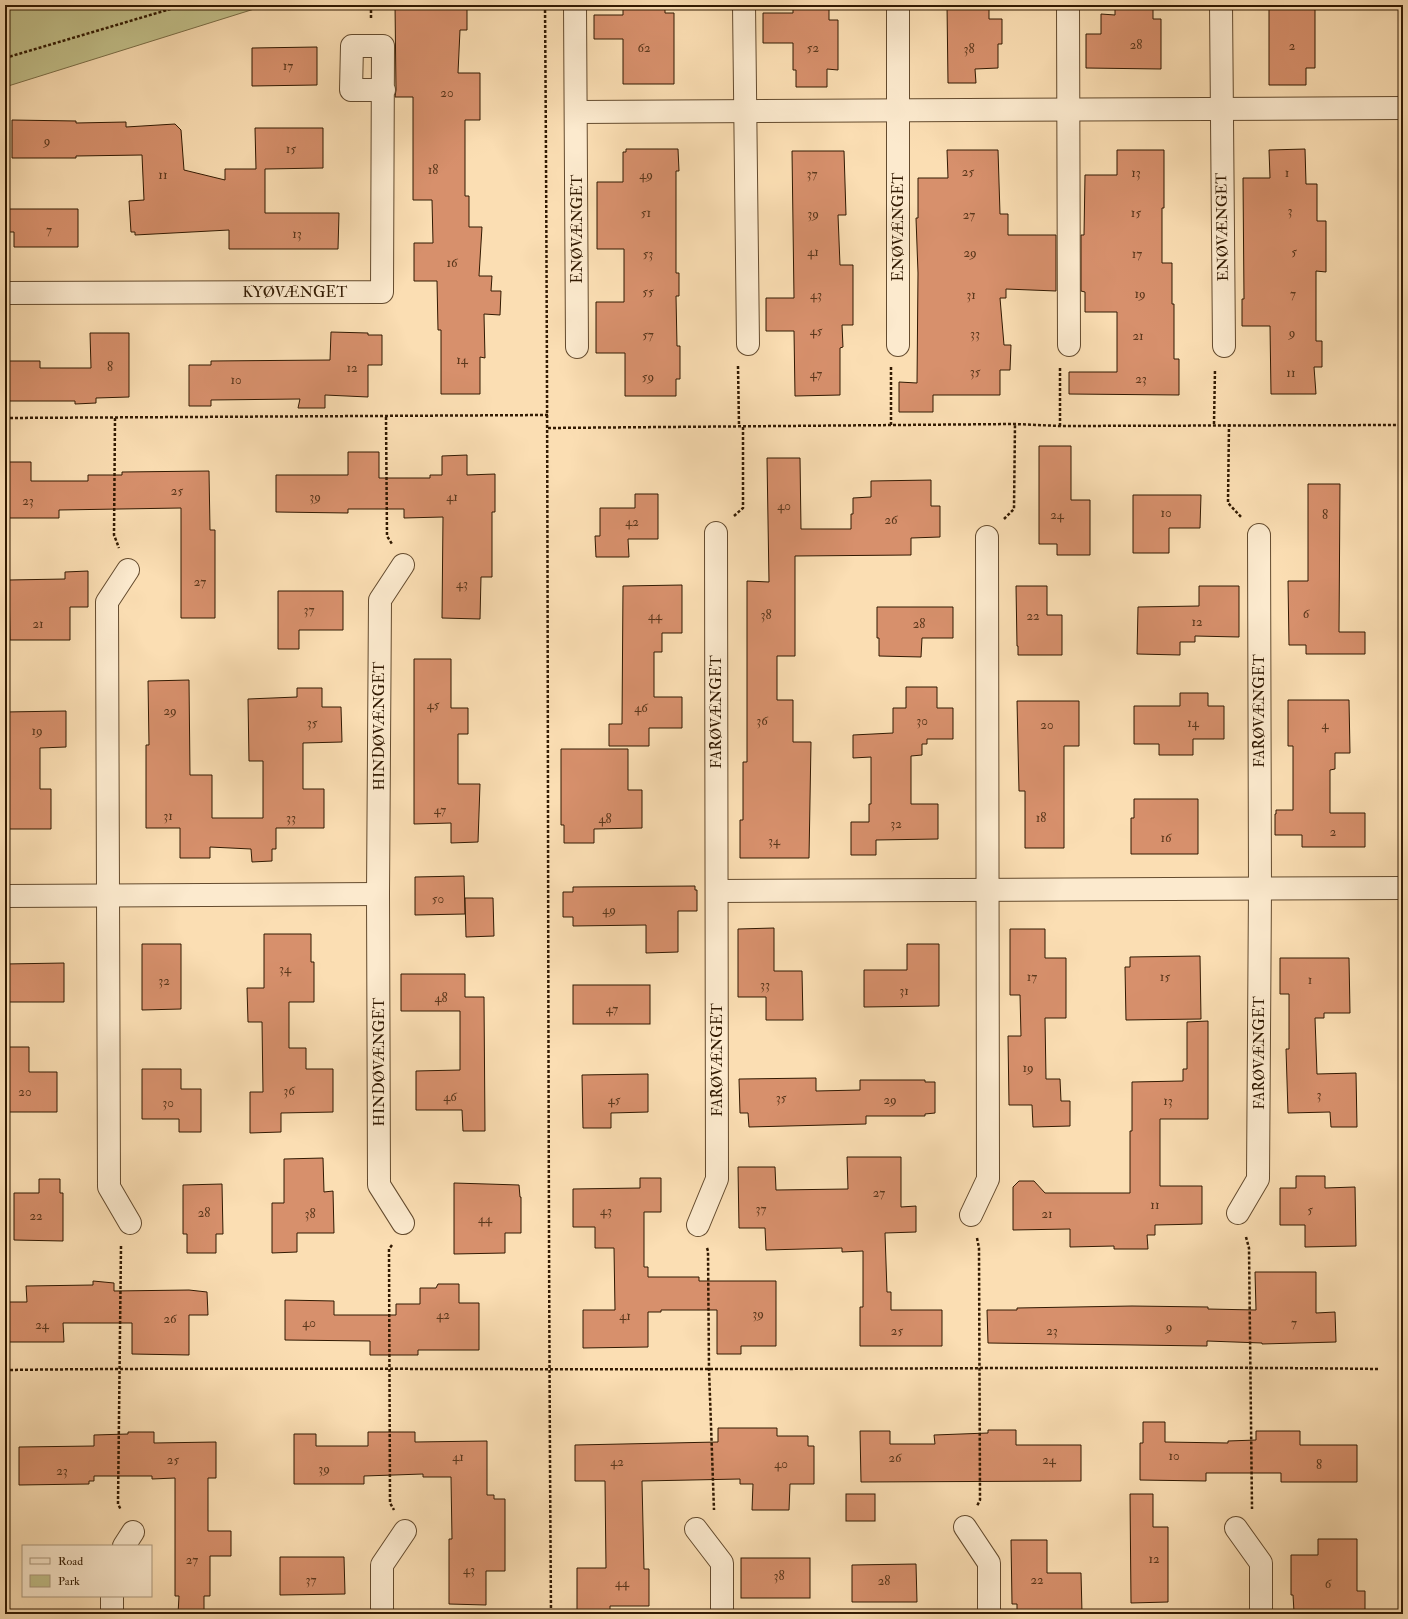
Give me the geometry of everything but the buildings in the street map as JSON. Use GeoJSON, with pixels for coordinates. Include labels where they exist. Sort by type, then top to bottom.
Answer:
{"type":"FeatureCollection","features":[{"type":"Feature","properties":{"kind":"street","name":"ENØVÆNGET"},"geometry":{"type":"LineString","coordinates":[[575,5],[577,112],[577,347]]}},
{"type":"Feature","properties":{"kind":"street"},"geometry":{"type":"LineString","coordinates":[[744,5],[744,111],[748,344]]}},
{"type":"Feature","properties":{"kind":"street","name":"ENØVÆNGET"},"geometry":{"type":"LineString","coordinates":[[898,5],[898,345]]}},
{"type":"Feature","properties":{"kind":"street"},"geometry":{"type":"LineString","coordinates":[[1068,5],[1069,345]]}},
{"type":"Feature","properties":{"kind":"street","name":"ENØVÆNGET"},"geometry":{"type":"LineString","coordinates":[[1221,5],[1224,346]]}},
{"type":"Feature","properties":{"kind":"street","name":"KYØVÆNGET"},"geometry":{"type":"LineString","coordinates":[[5,292],[382,292],[384,90]]}},
{"type":"Feature","properties":{"kind":"street"},"geometry":{"type":"LineString","coordinates":[[577,112],[1403,108]]}},
{"type":"Feature","properties":{"kind":"street","name":"FARØVÆNGET"},"geometry":{"type":"LineString","coordinates":[[698,1225],[717,1179],[716,533]]}},
{"type":"Feature","properties":{"kind":"street","name":"FARØVÆNGET"},"geometry":{"type":"LineString","coordinates":[[1238,1213],[1258,1179],[1260,888],[1259,535]]}},
{"type":"Feature","properties":{"kind":"street"},"geometry":{"type":"LineString","coordinates":[[971,1215],[988,1179],[987,537]]}},
{"type":"Feature","properties":{"kind":"street","name":"HINDØVÆNGET"},"geometry":{"type":"LineString","coordinates":[[402,565],[380,600],[378,894],[379,1185],[403,1223]]}},
{"type":"Feature","properties":{"kind":"street"},"geometry":{"type":"LineString","coordinates":[[128,570],[107,602],[107,896],[108,1187],[130,1223]]}},
{"type":"Feature","properties":{"kind":"street"},"geometry":{"type":"LineString","coordinates":[[717,891],[1403,888]]}},
{"type":"Feature","properties":{"kind":"street"},"geometry":{"type":"LineString","coordinates":[[5,896],[378,894]]}},
{"type":"Feature","properties":{"kind":"street"},"geometry":{"type":"LineString","coordinates":[[965,1527],[989,1563],[989,1614]]}},
{"type":"Feature","properties":{"kind":"street"},"geometry":{"type":"LineString","coordinates":[[1236,1528],[1261,1563],[1261,1614]]}},
{"type":"Feature","properties":{"kind":"street"},"geometry":{"type":"LineString","coordinates":[[696,1529],[722,1563],[722,1614]]}},
{"type":"Feature","properties":{"kind":"street"},"geometry":{"type":"LineString","coordinates":[[382,1614],[382,1565],[405,1531]]}},
{"type":"Feature","properties":{"kind":"street"},"geometry":{"type":"LineString","coordinates":[[112,1597],[112,1614]]}},
{"type":"Feature","properties":{"kind":"path"},"geometry":{"type":"LineString","coordinates":[[5,58],[184,5]]}},
{"type":"Feature","properties":{"kind":"path"},"geometry":{"type":"LineString","coordinates":[[545,5],[548,416],[549,1369],[551,1614]]}},
{"type":"Feature","properties":{"kind":"path"},"geometry":{"type":"LineString","coordinates":[[739,426],[738,348],[748,344]]}},
{"type":"Feature","properties":{"kind":"path"},"geometry":{"type":"LineString","coordinates":[[891,425],[890,345],[898,345]]}},
{"type":"Feature","properties":{"kind":"path"},"geometry":{"type":"LineString","coordinates":[[1060,426],[1060,345],[1069,345]]}},
{"type":"Feature","properties":{"kind":"path"},"geometry":{"type":"LineString","coordinates":[[1214,424],[1215,345],[1224,346]]}},
{"type":"Feature","properties":{"kind":"path"},"geometry":{"type":"LineString","coordinates":[[5,418],[548,416]]}},
{"type":"Feature","properties":{"kind":"path"},"geometry":{"type":"LineString","coordinates":[[386,417],[388,536],[402,565]]}},
{"type":"Feature","properties":{"kind":"path"},"geometry":{"type":"LineString","coordinates":[[115,418],[114,535],[128,570]]}},
{"type":"Feature","properties":{"kind":"path"},"geometry":{"type":"LineString","coordinates":[[548,428],[1015,424],[1060,426],[1214,424],[1403,425]]}},
{"type":"Feature","properties":{"kind":"path"},"geometry":{"type":"LineString","coordinates":[[987,537],[1014,510],[1015,424]]}},
{"type":"Feature","properties":{"kind":"path"},"geometry":{"type":"LineString","coordinates":[[1229,424],[1228,503],[1259,535]]}},
{"type":"Feature","properties":{"kind":"path"},"geometry":{"type":"LineString","coordinates":[[716,533],[743,508],[743,426]]}},
{"type":"Feature","properties":{"kind":"path"},"geometry":{"type":"LineString","coordinates":[[1236,1528],[1252,1508],[1249,1248],[1238,1213]]}},
{"type":"Feature","properties":{"kind":"path"},"geometry":{"type":"LineString","coordinates":[[965,1527],[980,1500],[979,1248],[971,1215]]}},
{"type":"Feature","properties":{"kind":"path"},"geometry":{"type":"LineString","coordinates":[[128,1539],[118,1504],[120,1248],[130,1223]]}},
{"type":"Feature","properties":{"kind":"path"},"geometry":{"type":"LineString","coordinates":[[403,1223],[389,1249],[390,1504],[405,1531]]}},
{"type":"Feature","properties":{"kind":"path"},"geometry":{"type":"LineString","coordinates":[[696,1529],[714,1513],[709,1369],[708,1251],[698,1225]]}},
{"type":"Feature","properties":{"kind":"path"},"geometry":{"type":"LineString","coordinates":[[5,1370],[120,1368],[1379,1369]]}},
{"type":"Feature","properties":{"kind":"green space"},"geometry":{"type":"Polygon","coordinates":[[[5,5],[267,5],[5,87],[5,5]]]}}]}
